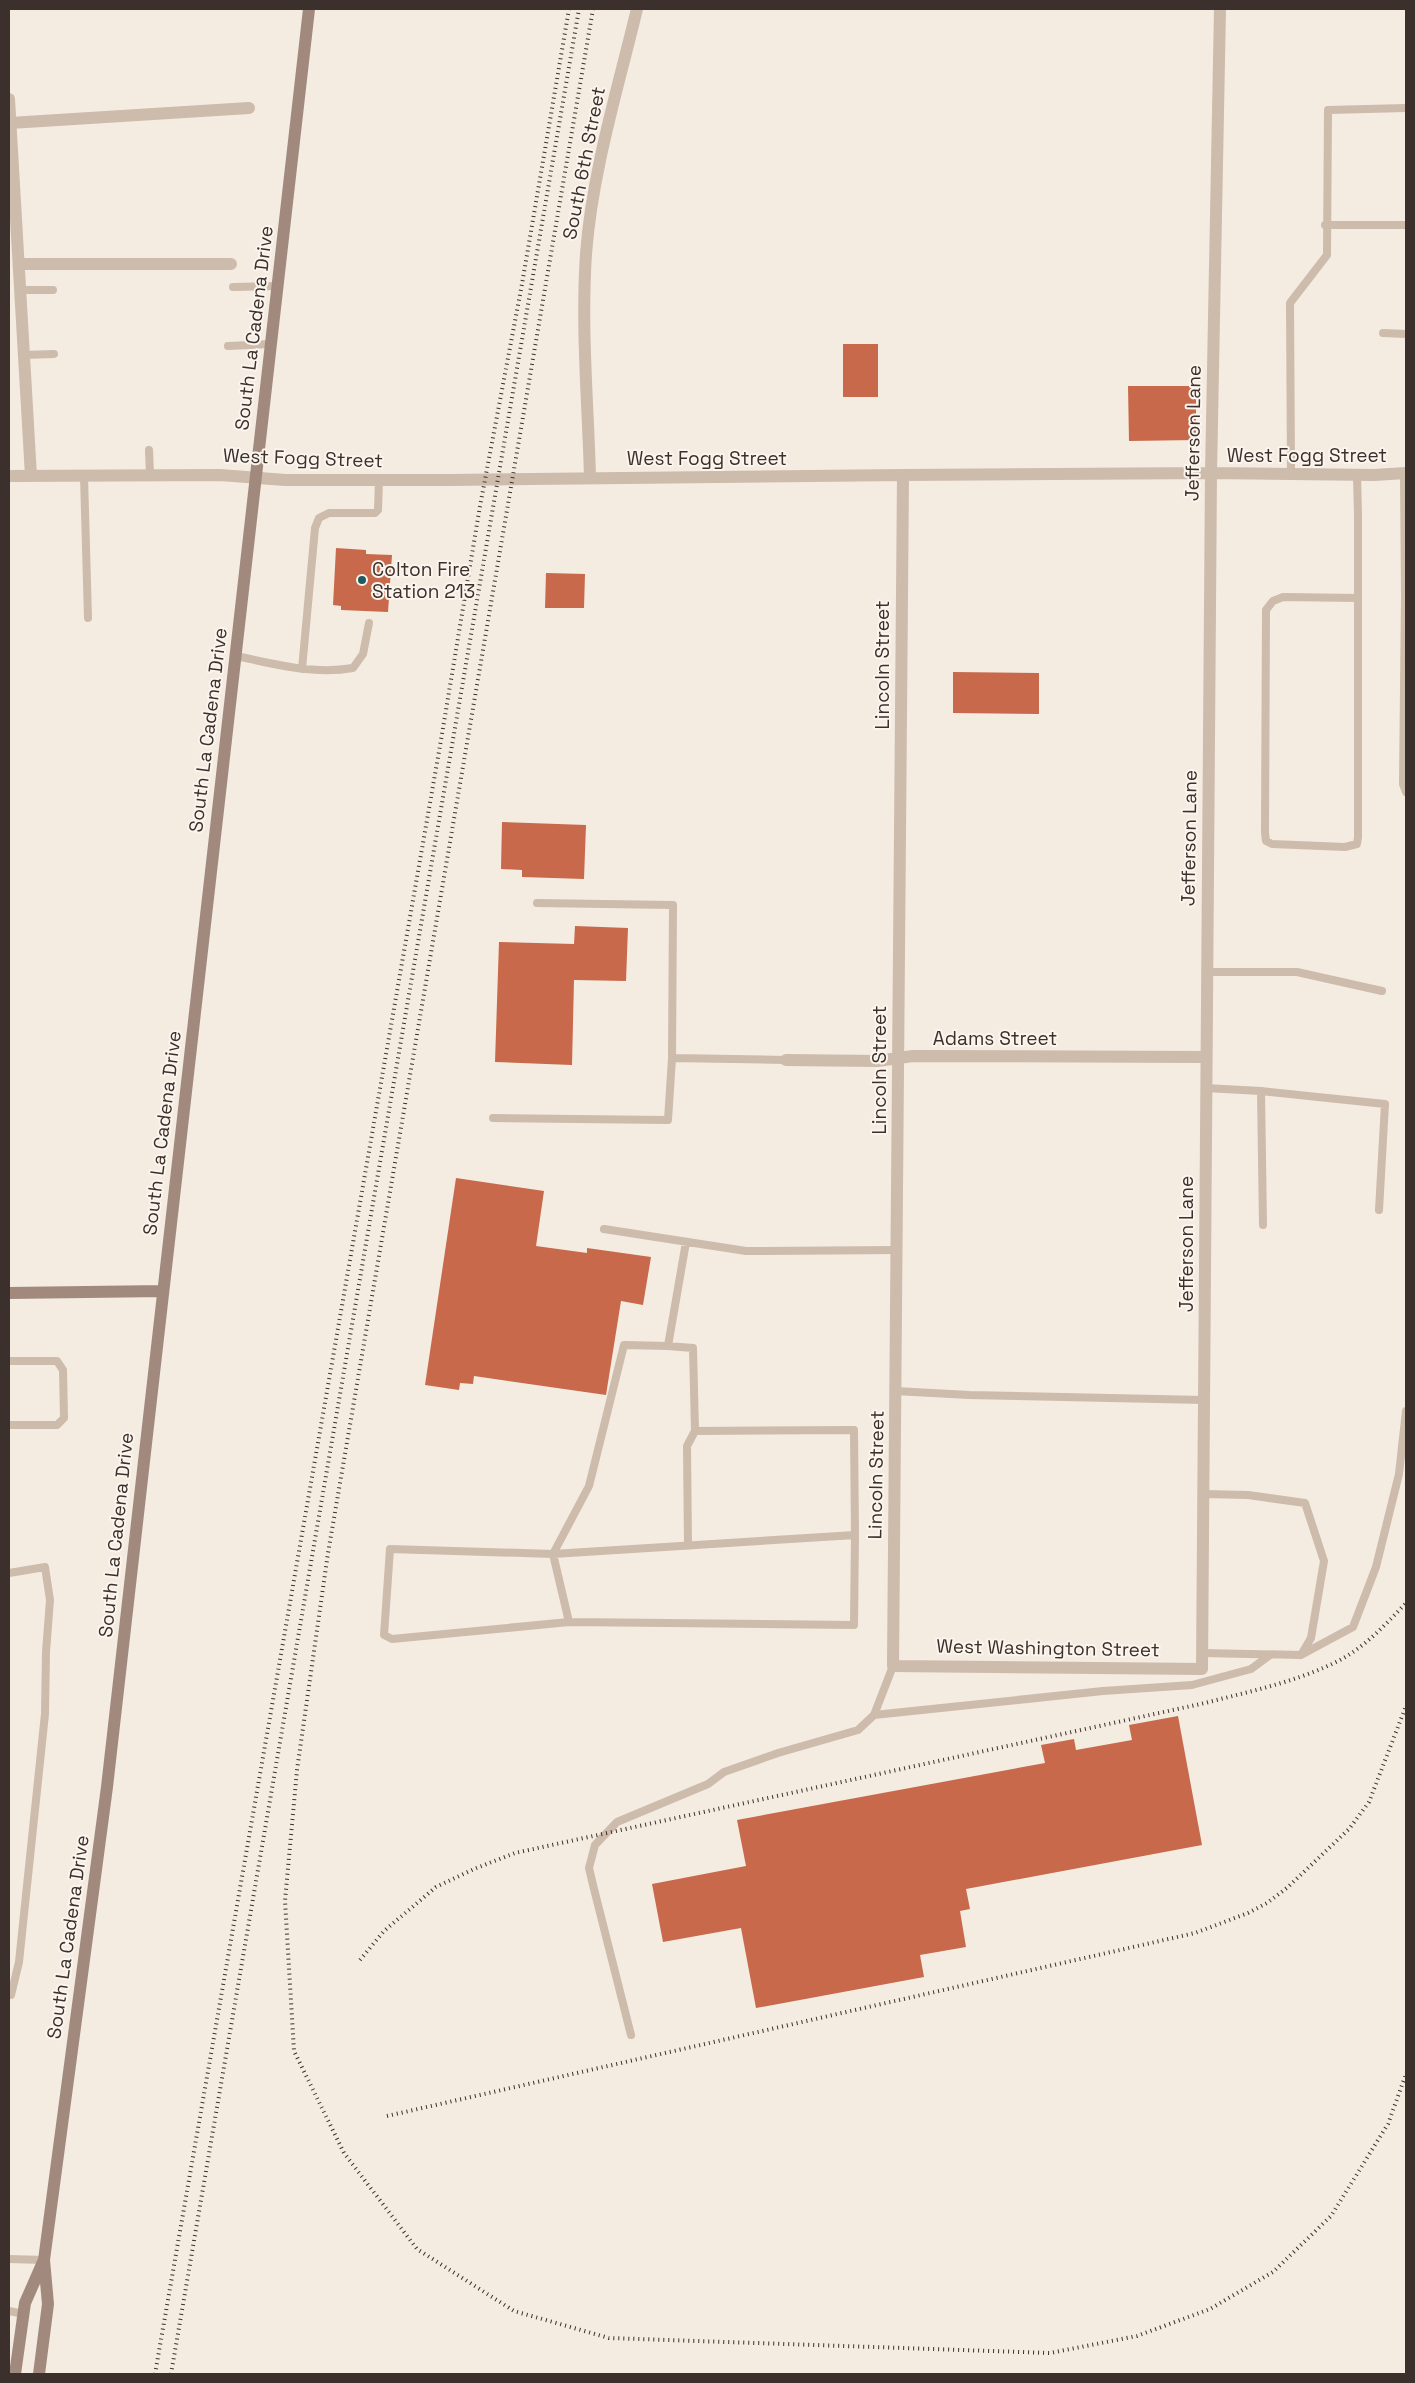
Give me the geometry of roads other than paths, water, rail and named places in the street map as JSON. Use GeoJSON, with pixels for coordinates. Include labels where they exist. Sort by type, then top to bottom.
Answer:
{"type":"FeatureCollection","features":[{"type":"Feature","properties":{"kind":"main road","name":"South La Cadena Drive"},"geometry":{"type":"LineString","coordinates":[[39,2374],[48,2304],[44,2260],[107,1787],[309,9]]}},
{"type":"Feature","properties":{"kind":"main road"},"geometry":{"type":"LineString","coordinates":[[9,1293],[163,1291]]}},
{"type":"Feature","properties":{"kind":"main road","name":"South La Cadena Drive"},"geometry":{"type":"LineString","coordinates":[[16,2374],[25,2303],[44,2260]]}},
{"type":"Feature","properties":{"kind":"street","name":"South 6th Street"},"geometry":{"type":"LineString","coordinates":[[590,477],[584,294],[586,253],[594,189],[637,9]]}},
{"type":"Feature","properties":{"kind":"street","name":"Jefferson Lane"},"geometry":{"type":"LineString","coordinates":[[1202,1669],[1205,1058],[1211,473],[1220,9]]}},
{"type":"Feature","properties":{"kind":"street"},"geometry":{"type":"LineString","coordinates":[[9,99],[31,476]]}},
{"type":"Feature","properties":{"kind":"street"},"geometry":{"type":"LineString","coordinates":[[9,123],[249,108]]}},
{"type":"Feature","properties":{"kind":"street"},"geometry":{"type":"LineString","coordinates":[[19,264],[232,264]]}},
{"type":"Feature","properties":{"kind":"street","name":"West Fogg Street"},"geometry":{"type":"LineString","coordinates":[[9,476],[150,475],[256,477],[285,480],[379,480],[1211,473],[1357,475],[1405,473]]}},
{"type":"Feature","properties":{"kind":"street","name":"Lincoln Street"},"geometry":{"type":"LineString","coordinates":[[892,1666],[903,475]]}},
{"type":"Feature","properties":{"kind":"street","name":"Adams Street"},"geometry":{"type":"LineString","coordinates":[[786,1060],[877,1061],[913,1056],[1205,1058]]}},
{"type":"Feature","properties":{"kind":"street","name":"West Washington Street"},"geometry":{"type":"LineString","coordinates":[[892,1666],[1202,1669]]}},
{"type":"Feature","properties":{"kind":"lane"},"geometry":{"type":"LineString","coordinates":[[1291,474],[1290,303],[1327,256],[1325,225],[1328,110],[1406,108]]}},
{"type":"Feature","properties":{"kind":"lane"},"geometry":{"type":"LineString","coordinates":[[1325,225],[1406,225]]}},
{"type":"Feature","properties":{"kind":"lane"},"geometry":{"type":"LineString","coordinates":[[233,287],[278,286]]}},
{"type":"Feature","properties":{"kind":"lane"},"geometry":{"type":"LineString","coordinates":[[20,290],[53,290]]}},
{"type":"Feature","properties":{"kind":"lane"},"geometry":{"type":"LineString","coordinates":[[1384,333],[1406,334]]}},
{"type":"Feature","properties":{"kind":"lane"},"geometry":{"type":"LineString","coordinates":[[228,346],[271,344]]}},
{"type":"Feature","properties":{"kind":"lane"},"geometry":{"type":"LineString","coordinates":[[24,355],[54,354]]}},
{"type":"Feature","properties":{"kind":"lane"},"geometry":{"type":"LineString","coordinates":[[149,450],[150,475]]}},
{"type":"Feature","properties":{"kind":"lane"},"geometry":{"type":"LineString","coordinates":[[1405,473],[1403,784],[1406,792]]}},
{"type":"Feature","properties":{"kind":"lane"},"geometry":{"type":"LineString","coordinates":[[1357,475],[1358,598],[1358,837],[1356,844],[1345,847],[1272,844],[1266,841],[1264,833],[1266,610],[1273,601],[1283,597],[1358,598]]}},
{"type":"Feature","properties":{"kind":"lane"},"geometry":{"type":"LineString","coordinates":[[84,476],[88,618]]}},
{"type":"Feature","properties":{"kind":"lane"},"geometry":{"type":"LineString","coordinates":[[302,669],[315,528],[319,518],[330,513],[375,513],[378,510],[379,480]]}},
{"type":"Feature","properties":{"kind":"lane"},"geometry":{"type":"LineString","coordinates":[[236,656],[302,669],[331,672],[353,668],[363,654],[369,623]]}},
{"type":"Feature","properties":{"kind":"lane"},"geometry":{"type":"LineString","coordinates":[[493,1118],[668,1120],[672,1058],[673,905],[537,903]]}},
{"type":"Feature","properties":{"kind":"lane"},"geometry":{"type":"LineString","coordinates":[[1206,972],[1297,972],[1382,991]]}},
{"type":"Feature","properties":{"kind":"lane"},"geometry":{"type":"LineString","coordinates":[[672,1058],[786,1060]]}},
{"type":"Feature","properties":{"kind":"lane"},"geometry":{"type":"LineString","coordinates":[[1205,1088],[1261,1091],[1385,1104],[1379,1210]]}},
{"type":"Feature","properties":{"kind":"lane"},"geometry":{"type":"LineString","coordinates":[[1261,1091],[1263,1225]]}},
{"type":"Feature","properties":{"kind":"lane"},"geometry":{"type":"LineString","coordinates":[[604,1229],[746,1252],[897,1250]]}},
{"type":"Feature","properties":{"kind":"lane"},"geometry":{"type":"LineString","coordinates":[[668,1346],[686,1242]]}},
{"type":"Feature","properties":{"kind":"lane"},"geometry":{"type":"LineString","coordinates":[[569,1622],[553,1554],[588,1486],[624,1345],[693,1348],[695,1431],[687,1446],[688,1546]]}},
{"type":"Feature","properties":{"kind":"lane"},"geometry":{"type":"LineString","coordinates":[[9,1361],[57,1361],[63,1370],[64,1418],[57,1425],[9,1425]]}},
{"type":"Feature","properties":{"kind":"lane"},"geometry":{"type":"LineString","coordinates":[[895,1391],[969,1395],[1204,1400]]}},
{"type":"Feature","properties":{"kind":"lane"},"geometry":{"type":"LineString","coordinates":[[1202,1653],[1301,1655],[1353,1627],[1376,1568],[1399,1474],[1406,1411]]}},
{"type":"Feature","properties":{"kind":"lane"},"geometry":{"type":"LineString","coordinates":[[695,1431],[854,1430],[855,1536],[854,1624],[569,1622],[392,1639],[384,1636],[390,1549],[553,1554],[855,1536]]}},
{"type":"Feature","properties":{"kind":"lane"},"geometry":{"type":"LineString","coordinates":[[1203,1494],[1248,1495],[1305,1503],[1324,1561],[1311,1638],[1301,1655]]}},
{"type":"Feature","properties":{"kind":"lane"},"geometry":{"type":"LineString","coordinates":[[9,1572],[45,1567],[50,1600],[46,1652],[45,1714],[20,1952],[11,1995],[9,1995]]}},
{"type":"Feature","properties":{"kind":"lane"},"geometry":{"type":"LineString","coordinates":[[874,1715],[1103,1691],[1192,1685],[1251,1669],[1270,1655]]}},
{"type":"Feature","properties":{"kind":"lane"},"geometry":{"type":"LineString","coordinates":[[632,2035],[592,1885],[590,1868],[594,1845],[617,1822],[708,1784],[724,1772],[778,1753],[858,1730],[874,1715],[892,1666]]}},
{"type":"Feature","properties":{"kind":"lane"},"geometry":{"type":"LineString","coordinates":[[9,2259],[44,2260]]}},
{"type":"Feature","properties":{"kind":"lane"},"geometry":{"type":"LineString","coordinates":[[9,2311],[24,2314]]}},
{"type":"Feature","properties":{"kind":"railway"},"geometry":{"type":"LineString","coordinates":[[155,2374],[441,740],[480,506],[522,284],[569,9]]}},
{"type":"Feature","properties":{"kind":"railway"},"geometry":{"type":"LineString","coordinates":[[171,2374],[579,9]]}},
{"type":"Feature","properties":{"kind":"railway"},"geometry":{"type":"LineString","coordinates":[[593,9],[328,1553],[297,1770],[285,1901],[294,2051],[344,2153],[417,2249],[514,2311],[609,2338],[1050,2353],[1137,2336],[1210,2309],[1273,2272],[1331,2216],[1388,2124],[1406,2074]]}},
{"type":"Feature","properties":{"kind":"railway"},"geometry":{"type":"LineString","coordinates":[[360,1960],[384,1931],[436,1887],[474,1869],[515,1853],[1205,1703],[1274,1685],[1324,1668],[1340,1660],[1375,1634],[1406,1603]]}},
{"type":"Feature","properties":{"kind":"railway"},"geometry":{"type":"LineString","coordinates":[[387,2116],[1195,1933],[1248,1913],[1267,1903],[1288,1887],[1349,1829],[1369,1802],[1406,1706]]}},
{"type":"Feature","properties":{"kind":"place","name":"Colton Fire Station 213"},"geometry":{"type":"Point","coordinates":[362,580]}}]}
